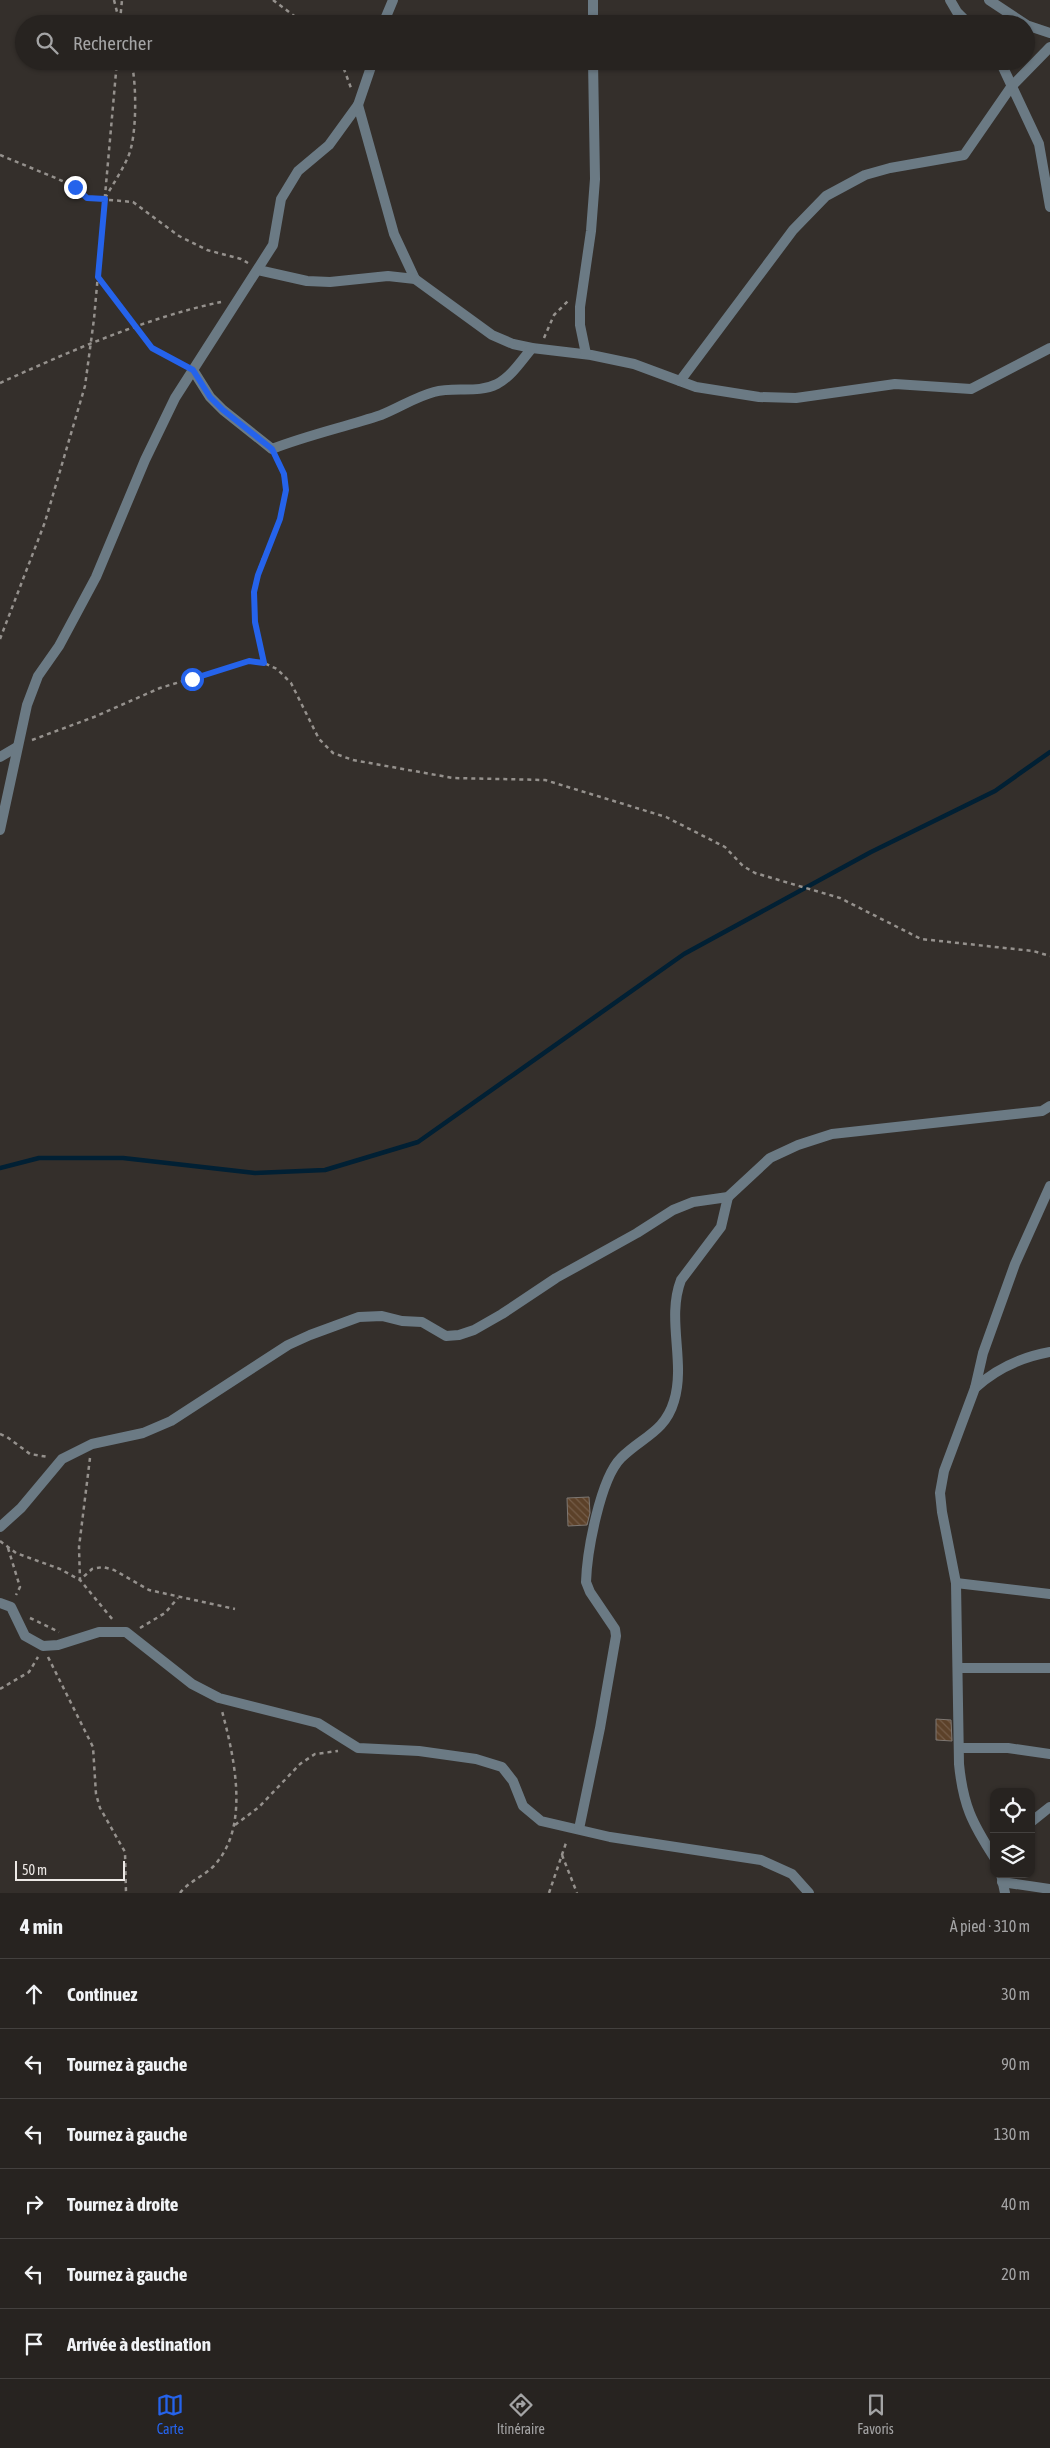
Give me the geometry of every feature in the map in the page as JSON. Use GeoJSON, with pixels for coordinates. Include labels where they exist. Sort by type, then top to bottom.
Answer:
{"type":"FeatureCollection","features":[{"type":"Feature","properties":{"kind":"street"},"geometry":{"type":"LineString","coordinates":[[387,15],[393,0]]}},
{"type":"Feature","properties":{"kind":"street"},"geometry":{"type":"LineString","coordinates":[[593,0],[593,15]]}},
{"type":"Feature","properties":{"kind":"street"},"geometry":{"type":"LineString","coordinates":[[950,0],[960,15]]}},
{"type":"Feature","properties":{"kind":"street"},"geometry":{"type":"LineString","coordinates":[[990,0],[1012,15]]}},
{"type":"Feature","properties":{"kind":"street"},"geometry":{"type":"LineString","coordinates":[[1035,27],[1050,33]]}},
{"type":"Feature","properties":{"kind":"street"},"geometry":{"type":"LineString","coordinates":[[1035,62],[1050,47]]}},
{"type":"Feature","properties":{"kind":"street"},"geometry":{"type":"LineString","coordinates":[[0,830],[27,705],[38,676],[59,646],[96,577],[145,460],[175,398],[273,246],[281,199],[298,172],[329,145],[358,105],[369,70]]}},
{"type":"Feature","properties":{"kind":"street"},"geometry":{"type":"LineString","coordinates":[[586,354],[580,325],[582,289],[591,231],[595,179],[593,70]]}},
{"type":"Feature","properties":{"kind":"street"},"geometry":{"type":"LineString","coordinates":[[1004,70],[1039,144],[1050,206]]}},
{"type":"Feature","properties":{"kind":"street"},"geometry":{"type":"LineString","coordinates":[[680,381],[793,230],[826,196],[865,175],[890,168],[964,155],[1011,87],[1028,70]]}},
{"type":"Feature","properties":{"kind":"street"},"geometry":{"type":"LineString","coordinates":[[358,105],[394,234],[415,279],[492,335],[532,348],[586,354],[634,364],[696,387],[758,397],[796,398],[895,384],[971,389],[1050,348]]}},
{"type":"Feature","properties":{"kind":"street"},"geometry":{"type":"LineString","coordinates":[[1039,144],[1050,152]]}},
{"type":"Feature","properties":{"kind":"street"},"geometry":{"type":"LineString","coordinates":[[258,270],[307,281],[330,282],[388,276],[415,279]]}},
{"type":"Feature","properties":{"kind":"street"},"geometry":{"type":"LineString","coordinates":[[193,370],[210,397],[223,410],[272,449],[297,439],[399,409],[434,392],[449,389],[478,390],[498,383],[516,367],[532,348]]}},
{"type":"Feature","properties":{"kind":"street"},"geometry":{"type":"LineString","coordinates":[[0,757],[17,747]]}},
{"type":"Feature","properties":{"kind":"street"},"geometry":{"type":"LineString","coordinates":[[578,1830],[600,1728],[616,1636],[615,1629],[590,1592],[586,1582],[600,1502],[608,1478],[620,1458],[664,1424],[674,1404],[678,1383],[675,1345],[677,1289],[681,1280],[721,1227],[728,1197],[770,1158],[832,1134],[1047,1110]]}},
{"type":"Feature","properties":{"kind":"street"},"geometry":{"type":"LineString","coordinates":[[990,1851],[965,1805],[961,1782],[956,1583],[946,1543],[940,1493],[944,1471],[975,1388],[982,1353],[1012,1273],[1050,1186]]}},
{"type":"Feature","properties":{"kind":"street"},"geometry":{"type":"LineString","coordinates":[[0,1527],[21,1508],[62,1459],[92,1444],[143,1432],[171,1421],[288,1345],[360,1316],[382,1316],[402,1321],[422,1322],[446,1336],[474,1330],[556,1278],[637,1234],[673,1210],[693,1202],[728,1197]]}},
{"type":"Feature","properties":{"kind":"street"},"geometry":{"type":"LineString","coordinates":[[975,1388],[992,1373],[1006,1366],[1050,1352]]}},
{"type":"Feature","properties":{"kind":"street"},"geometry":{"type":"LineString","coordinates":[[956,1583],[1050,1594]]}},
{"type":"Feature","properties":{"kind":"street"},"geometry":{"type":"LineString","coordinates":[[0,1603],[11,1607],[25,1636],[43,1646],[99,1632],[126,1632],[192,1684],[219,1698],[318,1723],[358,1748],[419,1751],[476,1759],[502,1767],[514,1781],[523,1806],[541,1821],[610,1837],[761,1860],[792,1874],[809,1893]]}},
{"type":"Feature","properties":{"kind":"street"},"geometry":{"type":"LineString","coordinates":[[958,1668],[1050,1668]]}},
{"type":"Feature","properties":{"kind":"street"},"geometry":{"type":"LineString","coordinates":[[960,1748],[1008,1748],[1050,1754]]}},
{"type":"Feature","properties":{"kind":"street"},"geometry":{"type":"LineString","coordinates":[[1035,1819],[1050,1807]]}},
{"type":"Feature","properties":{"kind":"street"},"geometry":{"type":"LineString","coordinates":[[1005,1893],[1001,1878],[1050,1888]]}},
{"type":"Feature","properties":{"kind":"path"},"geometry":{"type":"LineString","coordinates":[[114,0],[118,15]]}},
{"type":"Feature","properties":{"kind":"path"},"geometry":{"type":"LineString","coordinates":[[121,15],[122,0]]}},
{"type":"Feature","properties":{"kind":"path"},"geometry":{"type":"LineString","coordinates":[[273,0],[294,15]]}},
{"type":"Feature","properties":{"kind":"path"},"geometry":{"type":"LineString","coordinates":[[0,640],[45,522],[86,386],[98,277],[116,70]]}},
{"type":"Feature","properties":{"kind":"path"},"geometry":{"type":"LineString","coordinates":[[105,199],[129,156],[132,142],[134,70]]}},
{"type":"Feature","properties":{"kind":"path"},"geometry":{"type":"LineString","coordinates":[[344,70],[358,105]]}},
{"type":"Feature","properties":{"kind":"path"},"geometry":{"type":"LineString","coordinates":[[0,155],[75,187],[87,198],[133,202],[178,236],[207,250],[241,259],[258,270]]}},
{"type":"Feature","properties":{"kind":"path"},"geometry":{"type":"LineString","coordinates":[[98,277],[152,348],[193,370]]}},
{"type":"Feature","properties":{"kind":"path"},"geometry":{"type":"LineString","coordinates":[[532,348],[545,337],[559,309],[582,289]]}},
{"type":"Feature","properties":{"kind":"path"},"geometry":{"type":"LineString","coordinates":[[0,384],[50,361],[137,327],[186,310],[238,299]]}},
{"type":"Feature","properties":{"kind":"path"},"geometry":{"type":"LineString","coordinates":[[264,663],[255,622],[254,592],[258,575],[280,519],[286,490],[284,474],[272,449]]}},
{"type":"Feature","properties":{"kind":"path"},"geometry":{"type":"LineString","coordinates":[[17,747],[94,717],[160,688],[249,661],[264,663],[277,669],[291,683],[319,739],[333,753],[353,760],[452,778],[545,780],[666,817],[725,847],[743,866],[755,873],[840,898],[921,939],[1033,950],[1050,956]]}},
{"type":"Feature","properties":{"kind":"path"},"geometry":{"type":"LineString","coordinates":[[0,1434],[30,1454],[62,1459]]}},
{"type":"Feature","properties":{"kind":"path"},"geometry":{"type":"LineString","coordinates":[[80,1580],[79,1548],[92,1444]]}},
{"type":"Feature","properties":{"kind":"path"},"geometry":{"type":"LineString","coordinates":[[0,1541],[16,1553],[60,1569],[80,1580],[111,1618],[126,1632],[147,1626],[165,1613],[178,1598]]}},
{"type":"Feature","properties":{"kind":"path"},"geometry":{"type":"LineString","coordinates":[[8,1547],[20,1587],[11,1607],[51,1630],[76,1639]]}},
{"type":"Feature","properties":{"kind":"path"},"geometry":{"type":"LineString","coordinates":[[80,1580],[92,1569],[103,1567],[114,1570],[149,1590],[178,1598],[235,1609]]}},
{"type":"Feature","properties":{"kind":"path"},"geometry":{"type":"LineString","coordinates":[[0,1689],[29,1672],[43,1646]]}},
{"type":"Feature","properties":{"kind":"path"},"geometry":{"type":"LineString","coordinates":[[43,1646],[93,1747],[96,1794],[100,1808],[125,1852],[126,1893]]}},
{"type":"Feature","properties":{"kind":"path"},"geometry":{"type":"LineString","coordinates":[[180,1893],[188,1883],[208,1872],[219,1860],[232,1839],[235,1825],[236,1800],[231,1746],[219,1698]]}},
{"type":"Feature","properties":{"kind":"path"},"geometry":{"type":"LineString","coordinates":[[235,1825],[259,1807],[300,1764],[314,1754],[358,1748]]}},
{"type":"Feature","properties":{"kind":"path"},"geometry":{"type":"LineString","coordinates":[[549,1893],[571,1832],[578,1830]]}},
{"type":"Feature","properties":{"kind":"path"},"geometry":{"type":"LineString","coordinates":[[562,1854],[576,1893]]}},
{"type":"Feature","properties":{"kind":"building"},"geometry":{"type":"Polygon","coordinates":[[[589,1497],[590,1513],[587,1525],[568,1526],[567,1498],[589,1497]]]}},
{"type":"Feature","properties":{"kind":"building"},"geometry":{"type":"Polygon","coordinates":[[[936,1719],[951,1720],[952,1741],[936,1740],[936,1719]]]}},
{"type":"Feature","properties":{"kind":"waterway"},"geometry":{"type":"LineString","coordinates":[[0,1168],[39,1158],[123,1158],[255,1173],[325,1170],[418,1142],[684,954],[871,852],[995,791],[1050,752]]}},
{"type":"Feature","properties":{"kind":"route"},"geometry":{"type":"LineString","coordinates":[[75,187],[87,198],[105,199],[98,277],[118,305],[152,348],[193,370],[210,397],[223,410],[259,436],[272,449],[284,474],[286,490],[280,519],[258,575],[254,592],[255,622],[264,663],[249,661],[192,679]]}}]}
